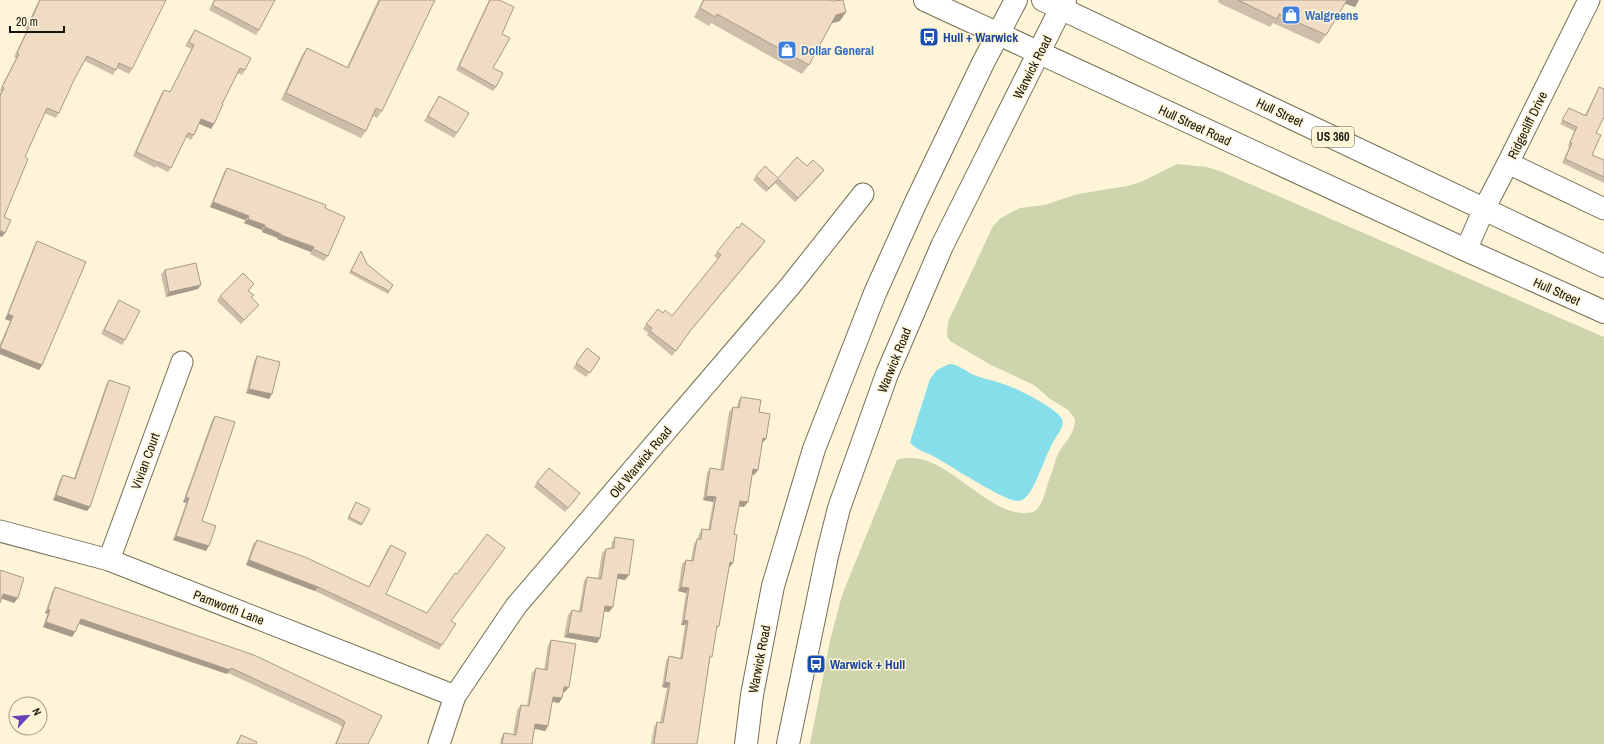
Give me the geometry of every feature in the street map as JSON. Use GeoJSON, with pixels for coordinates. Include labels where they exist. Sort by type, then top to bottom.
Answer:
{"type":"FeatureCollection","features":[{"type":"Feature","properties":{"kind":"main road","name":"Hull Street Road"},"geometry":{"type":"LineString","coordinates":[[925,0],[1466,250]]}},
{"type":"Feature","properties":{"kind":"main road","name":"Warwick Road"},"geometry":{"type":"LineString","coordinates":[[746,744],[752,696],[773,586],[814,449],[878,286],[939,153],[997,34],[1016,0]]}},
{"type":"Feature","properties":{"kind":"main road","name":"Warwick Road"},"geometry":{"type":"LineString","coordinates":[[788,744],[827,556],[839,508],[882,389],[942,246],[1039,53],[1057,3]]}},
{"type":"Feature","properties":{"kind":"main road","name":"Hull Street"},"geometry":{"type":"LineString","coordinates":[[1057,3],[1604,266]]}},
{"type":"Feature","properties":{"kind":"main road","name":"Hull Street"},"geometry":{"type":"LineString","coordinates":[[1466,250],[1604,312]]}},
{"type":"Feature","properties":{"kind":"street","name":"Ridgecliff Drive"},"geometry":{"type":"LineString","coordinates":[[1466,250],[1484,209],[1589,0]]}},
{"type":"Feature","properties":{"kind":"street"},"geometry":{"type":"LineString","coordinates":[[1508,163],[1604,209]]}},
{"type":"Feature","properties":{"kind":"street","name":"Old Warwick Road"},"geometry":{"type":"LineString","coordinates":[[439,744],[454,696],[516,606],[791,285],[864,194]]}},
{"type":"Feature","properties":{"kind":"street","name":"Vivian Court"},"geometry":{"type":"LineString","coordinates":[[109,560],[182,362]]}},
{"type":"Feature","properties":{"kind":"street","name":"Pamworth Lane"},"geometry":{"type":"LineString","coordinates":[[0,531],[109,560],[454,696]]}},
{"type":"Feature","properties":{"kind":"green space"},"geometry":{"type":"Polygon","coordinates":[[[1177,164],[1207,167],[1220,171],[1604,337],[1604,744],[810,744],[830,641],[842,595],[897,460],[913,458],[929,462],[945,470],[992,502],[1008,510],[1030,513],[1035,511],[1041,503],[1059,452],[1070,437],[1075,424],[1075,419],[1068,410],[1050,399],[1034,385],[991,365],[950,341],[947,336],[948,322],[993,226],[1001,218],[1020,208],[1044,205],[1078,194],[1127,186],[1141,182],[1177,164]]]}},
{"type":"Feature","properties":{"kind":"water"},"geometry":{"type":"Polygon","coordinates":[[[949,364],[956,365],[981,378],[996,381],[1026,393],[1059,414],[1062,419],[1063,422],[1061,429],[1051,446],[1034,484],[1028,495],[1022,500],[1013,500],[998,494],[935,457],[918,449],[910,442],[930,379],[937,370],[949,364]]]}},
{"type":"Feature","properties":{"kind":"building"},"geometry":{"type":"Polygon","coordinates":[[[40,0],[166,0],[132,69],[119,63],[116,70],[87,56],[59,113],[47,108],[25,157],[28,159],[4,217],[11,220],[5,233],[1,231],[0,234],[0,96],[4,88],[2,87],[19,54],[17,53],[40,0]]]}},
{"type":"Feature","properties":{"kind":"building"},"geometry":{"type":"Polygon","coordinates":[[[215,0],[275,0],[259,30],[212,5],[215,0]]]}},
{"type":"Feature","properties":{"kind":"building"},"geometry":{"type":"Polygon","coordinates":[[[380,0],[435,0],[382,111],[376,108],[366,131],[286,93],[307,48],[348,68],[380,0]]]}},
{"type":"Feature","properties":{"kind":"building"},"geometry":{"type":"Polygon","coordinates":[[[490,0],[499,0],[514,7],[502,34],[510,38],[493,68],[503,73],[496,87],[459,66],[490,0]]]}},
{"type":"Feature","properties":{"kind":"building","name":"Dollar General"},"geometry":{"type":"Polygon","coordinates":[[[704,0],[843,0],[846,12],[836,15],[809,65],[717,14],[715,17],[700,8],[704,0]]]}},
{"type":"Feature","properties":{"kind":"building","name":"Walgreens"},"geometry":{"type":"Polygon","coordinates":[[[1238,0],[1347,0],[1326,35],[1279,14],[1277,19],[1238,0]]]}},
{"type":"Feature","properties":{"kind":"building"},"geometry":{"type":"Polygon","coordinates":[[[195,30],[251,58],[245,70],[240,68],[214,124],[201,119],[194,135],[188,133],[171,168],[136,152],[164,90],[170,92],[194,45],[189,42],[195,30]]]}},
{"type":"Feature","properties":{"kind":"building"},"geometry":{"type":"Polygon","coordinates":[[[1599,87],[1604,89],[1604,117],[1596,133],[1601,135],[1592,155],[1604,160],[1604,177],[1565,159],[1572,143],[1570,142],[1577,127],[1562,120],[1569,108],[1586,116],[1599,87]]]}},
{"type":"Feature","properties":{"kind":"building"},"geometry":{"type":"Polygon","coordinates":[[[439,96],[469,113],[457,133],[428,116],[439,96]]]}},
{"type":"Feature","properties":{"kind":"building"},"geometry":{"type":"Polygon","coordinates":[[[797,157],[807,166],[813,160],[824,170],[798,198],[778,179],[769,188],[756,176],[765,166],[778,178],[797,157]]]}},
{"type":"Feature","properties":{"kind":"building"},"geometry":{"type":"Polygon","coordinates":[[[227,168],[326,205],[325,208],[345,217],[328,256],[313,249],[314,247],[281,235],[265,227],[265,225],[248,219],[249,216],[213,202],[227,168]]]}},
{"type":"Feature","properties":{"kind":"building"},"geometry":{"type":"Polygon","coordinates":[[[742,223],[765,241],[690,331],[676,351],[650,331],[652,328],[646,324],[658,309],[663,313],[665,310],[672,316],[721,255],[717,252],[742,223]]]}},
{"type":"Feature","properties":{"kind":"building"},"geometry":{"type":"Polygon","coordinates":[[[37,241],[86,262],[42,365],[0,348],[13,316],[8,314],[37,241]]]}},
{"type":"Feature","properties":{"kind":"building"},"geometry":{"type":"Polygon","coordinates":[[[361,251],[367,264],[393,285],[389,291],[351,271],[361,251]]]}},
{"type":"Feature","properties":{"kind":"building"},"geometry":{"type":"Polygon","coordinates":[[[196,263],[201,285],[169,292],[165,270],[196,263]]]}},
{"type":"Feature","properties":{"kind":"building"},"geometry":{"type":"Polygon","coordinates":[[[243,273],[254,284],[248,291],[254,295],[251,297],[259,305],[244,320],[220,296],[243,273]]]}},
{"type":"Feature","properties":{"kind":"building"},"geometry":{"type":"Polygon","coordinates":[[[119,300],[140,311],[125,340],[104,330],[119,300]]]}},
{"type":"Feature","properties":{"kind":"building"},"geometry":{"type":"Polygon","coordinates":[[[587,348],[600,358],[590,373],[576,363],[587,348]]]}},
{"type":"Feature","properties":{"kind":"building"},"geometry":{"type":"Polygon","coordinates":[[[257,356],[280,362],[272,394],[249,389],[257,356]]]}},
{"type":"Feature","properties":{"kind":"building"},"geometry":{"type":"Polygon","coordinates":[[[109,380],[130,387],[90,507],[56,495],[63,475],[75,479],[109,380]]]}},
{"type":"Feature","properties":{"kind":"building"},"geometry":{"type":"Polygon","coordinates":[[[741,397],[761,400],[759,412],[770,414],[766,439],[763,438],[758,470],[753,469],[748,502],[740,501],[734,534],[737,535],[733,563],[730,562],[719,626],[717,626],[712,657],[710,656],[697,744],[654,744],[657,722],[663,723],[670,683],[665,682],[669,656],[682,659],[688,621],[684,620],[689,588],[681,587],[686,560],[693,561],[697,539],[701,539],[702,529],[710,530],[716,497],[706,496],[710,468],[723,470],[733,407],[739,408],[741,397]]]}},
{"type":"Feature","properties":{"kind":"building"},"geometry":{"type":"Polygon","coordinates":[[[215,416],[235,422],[202,521],[216,526],[209,546],[176,536],[189,498],[186,497],[215,416]]]}},
{"type":"Feature","properties":{"kind":"building"},"geometry":{"type":"Polygon","coordinates":[[[549,468],[580,493],[568,508],[537,482],[549,468]]]}},
{"type":"Feature","properties":{"kind":"building"},"geometry":{"type":"Polygon","coordinates":[[[356,502],[370,509],[362,524],[349,517],[356,502]]]}},
{"type":"Feature","properties":{"kind":"building"},"geometry":{"type":"Polygon","coordinates":[[[487,534],[505,548],[451,621],[456,624],[442,645],[318,587],[249,560],[257,540],[305,557],[369,587],[391,545],[406,553],[386,594],[427,613],[455,573],[457,574],[487,534]]]}},
{"type":"Feature","properties":{"kind":"building"},"geometry":{"type":"Polygon","coordinates":[[[615,537],[634,540],[629,575],[618,574],[613,607],[605,606],[600,638],[568,633],[572,610],[581,612],[587,577],[601,579],[606,549],[614,548],[615,537]]]}},
{"type":"Feature","properties":{"kind":"building"},"geometry":{"type":"Polygon","coordinates":[[[0,570],[24,578],[18,598],[3,594],[0,603],[0,570]]]}},
{"type":"Feature","properties":{"kind":"building"},"geometry":{"type":"Polygon","coordinates":[[[55,587],[254,655],[382,716],[368,744],[336,744],[345,722],[341,719],[231,668],[230,670],[81,619],[75,632],[46,622],[50,610],[48,609],[55,587]]]}},
{"type":"Feature","properties":{"kind":"building"},"geometry":{"type":"Polygon","coordinates":[[[551,640],[576,644],[569,687],[564,687],[562,698],[553,697],[548,726],[535,724],[532,744],[502,744],[504,733],[516,735],[521,705],[529,706],[536,668],[547,670],[551,640]]]}},
{"type":"Feature","properties":{"kind":"building"},"geometry":{"type":"Polygon","coordinates":[[[241,735],[257,742],[256,744],[237,744],[241,735]]]}},
{"type":"Feature","properties":{"kind":"place","name":"Walgreens"},"geometry":{"type":"Point","coordinates":[1291,15]}},
{"type":"Feature","properties":{"kind":"place","name":"Hull + Warwick"},"geometry":{"type":"Point","coordinates":[929,37]}},
{"type":"Feature","properties":{"kind":"place","name":"Dollar General"},"geometry":{"type":"Point","coordinates":[787,50]}},
{"type":"Feature","properties":{"kind":"place","name":"Warwick + Hull"},"geometry":{"type":"Point","coordinates":[816,664]}}]}
